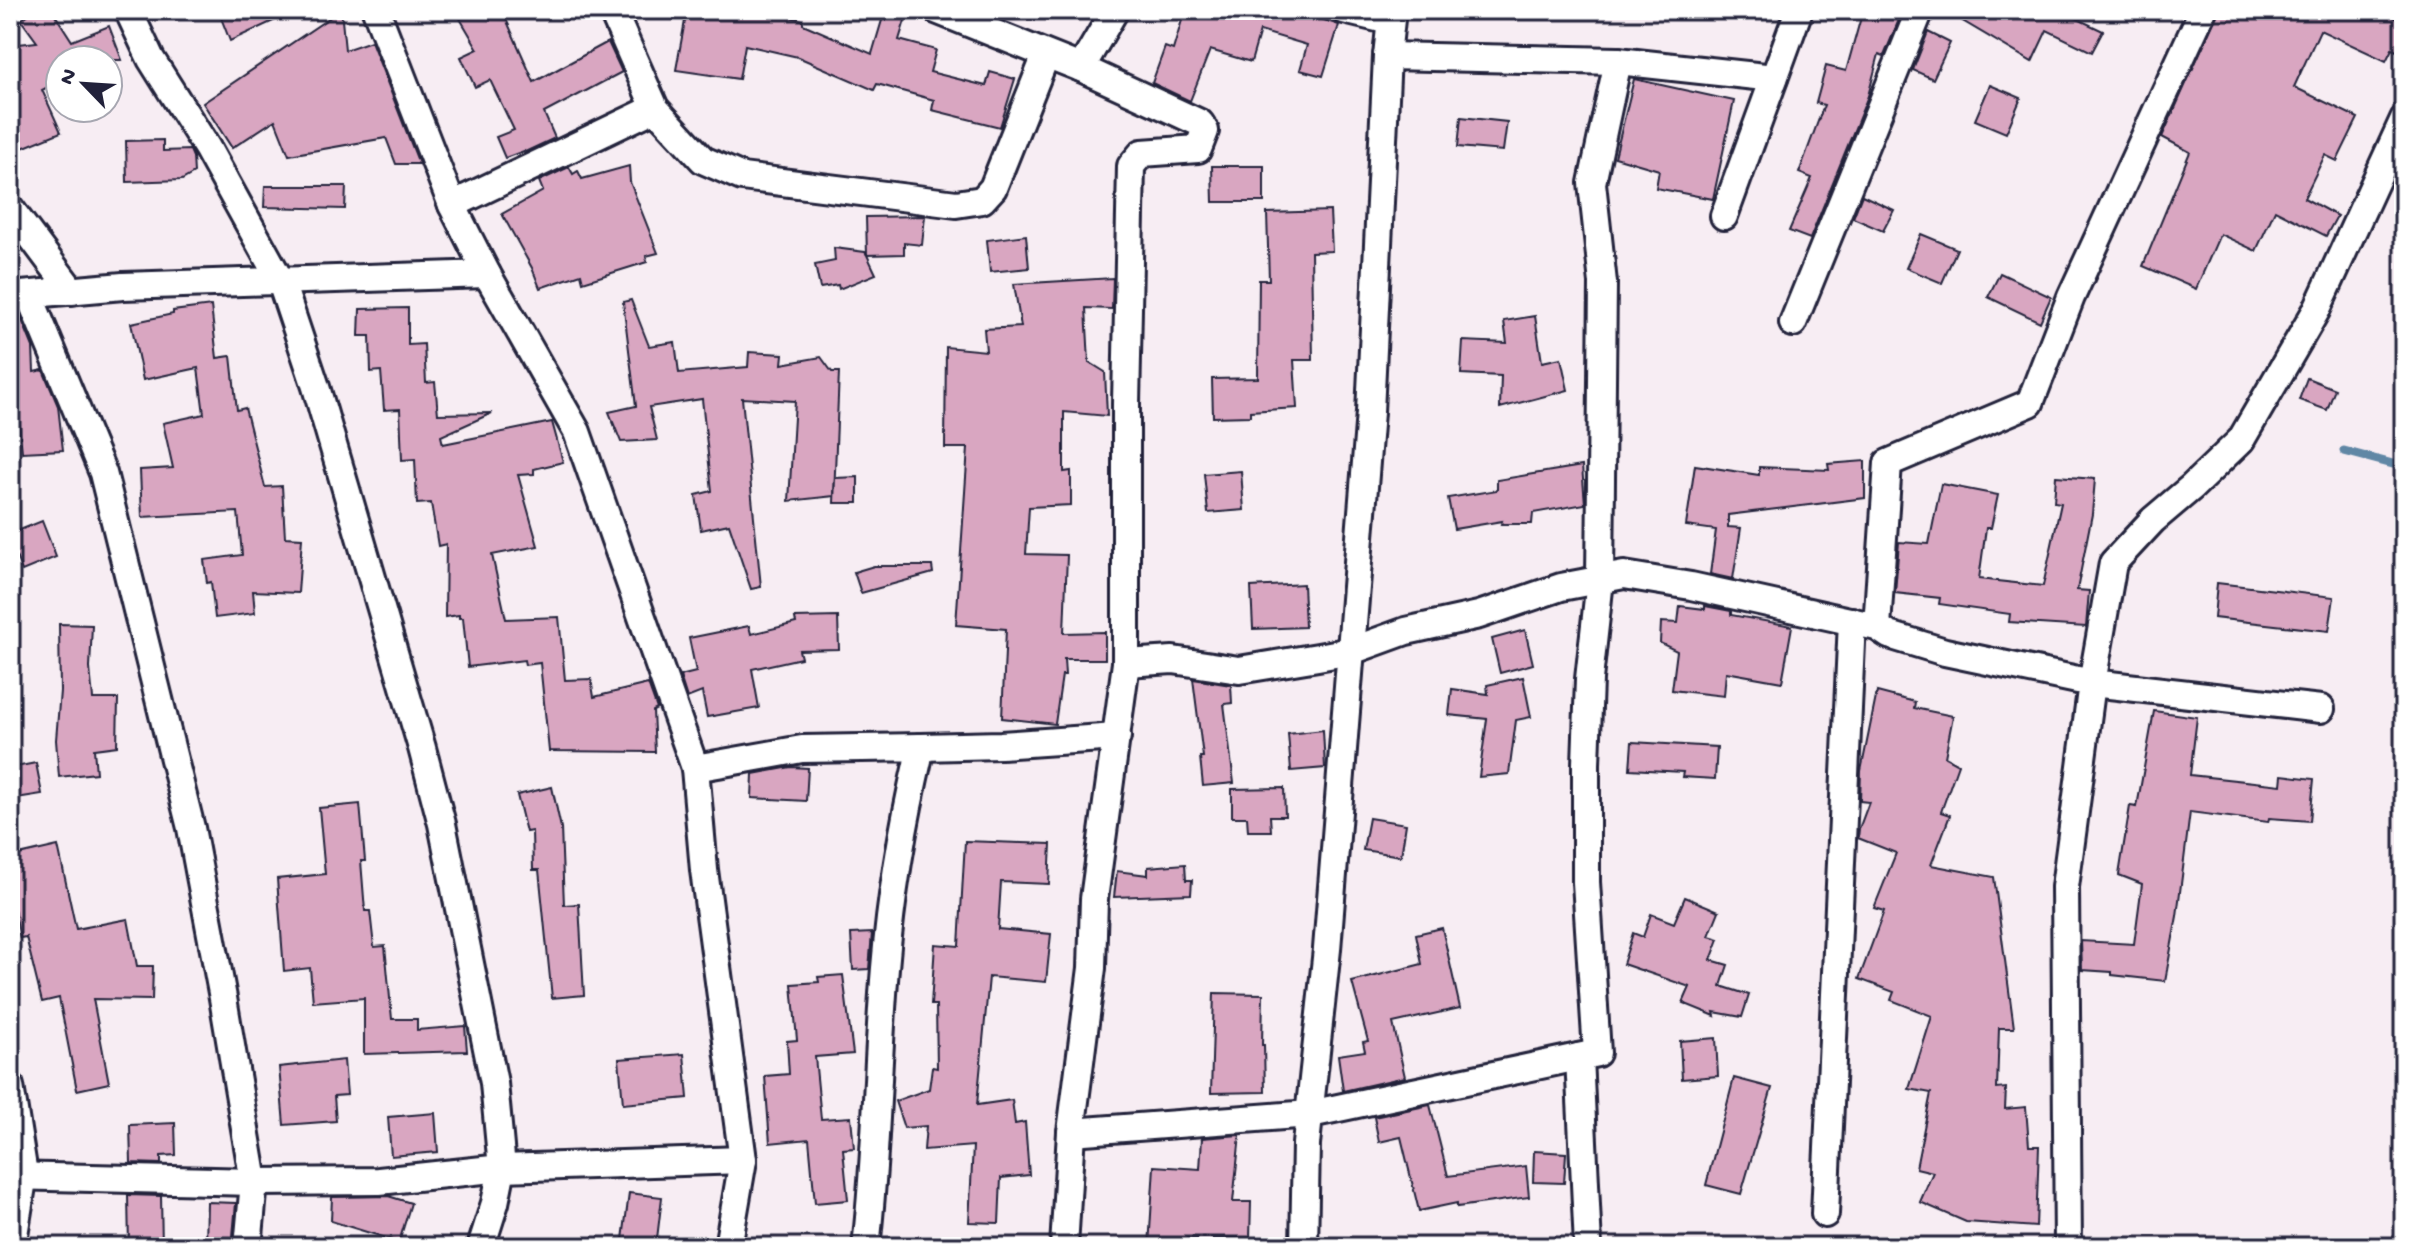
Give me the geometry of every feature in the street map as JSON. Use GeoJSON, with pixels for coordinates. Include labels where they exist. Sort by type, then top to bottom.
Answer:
{"type":"FeatureCollection","features":[{"type":"Feature","properties":{"kind":"street"},"geometry":{"type":"LineString","coordinates":[[128,10],[151,59],[207,148],[281,282],[316,387],[442,824],[494,1083],[502,1168],[481,1247]]}},
{"type":"Feature","properties":{"kind":"street"},"geometry":{"type":"LineString","coordinates":[[376,10],[452,205],[487,274],[577,432],[695,768],[704,870],[743,1160],[728,1247]]}},
{"type":"Feature","properties":{"kind":"street"},"geometry":{"type":"LineString","coordinates":[[612,10],[655,108],[703,160],[742,177],[956,204],[982,200],[993,188],[1046,55]]}},
{"type":"Feature","properties":{"kind":"street"},"geometry":{"type":"LineString","coordinates":[[936,10],[1081,68],[1200,123],[1205,131],[1198,149],[1142,153],[1131,166],[1126,404],[1126,663],[1094,899],[1092,968],[1071,1132],[1064,1247]]}},
{"type":"Feature","properties":{"kind":"street"},"geometry":{"type":"LineString","coordinates":[[1081,68],[1115,10]]}},
{"type":"Feature","properties":{"kind":"street"},"geometry":{"type":"LineString","coordinates":[[1304,1247],[1306,1144],[1327,949],[1370,412],[1391,16],[1344,10]]}},
{"type":"Feature","properties":{"kind":"street"},"geometry":{"type":"LineString","coordinates":[[1724,216],[1799,10]]}},
{"type":"Feature","properties":{"kind":"street"},"geometry":{"type":"LineString","coordinates":[[1793,323],[1920,10]]}},
{"type":"Feature","properties":{"kind":"street"},"geometry":{"type":"LineString","coordinates":[[1825,1214],[1864,624],[1888,463],[2030,403],[2071,297],[2203,10]]}},
{"type":"Feature","properties":{"kind":"street"},"geometry":{"type":"LineString","coordinates":[[1387,56],[1618,61],[1774,78]]}},
{"type":"Feature","properties":{"kind":"street"},"geometry":{"type":"LineString","coordinates":[[1071,1132],[1310,1114],[1597,1053],[1586,882],[1586,764],[1589,679],[1600,580],[1603,283],[1592,183],[1618,61]]}},
{"type":"Feature","properties":{"kind":"street"},"geometry":{"type":"LineString","coordinates":[[452,205],[655,108]]}},
{"type":"Feature","properties":{"kind":"street"},"geometry":{"type":"LineString","coordinates":[[2068,1247],[2065,887],[2092,683],[2113,563],[2153,520],[2241,440],[2316,311],[2404,119]]}},
{"type":"Feature","properties":{"kind":"street"},"geometry":{"type":"LineString","coordinates":[[10,208],[72,291]]}},
{"type":"Feature","properties":{"kind":"street"},"geometry":{"type":"LineString","coordinates":[[248,1247],[254,1182],[191,828],[103,473],[20,296],[123,286],[487,274]]}},
{"type":"Feature","properties":{"kind":"street"},"geometry":{"type":"LineString","coordinates":[[1126,663],[1173,660],[1239,670],[1351,651],[1406,631],[1479,615],[1561,587],[1624,575],[1691,586],[1864,624],[1945,652],[2092,683],[2321,709]]}},
{"type":"Feature","properties":{"kind":"street"},"geometry":{"type":"LineString","coordinates":[[695,768],[802,749],[1001,745],[1117,737]]}},
{"type":"Feature","properties":{"kind":"street"},"geometry":{"type":"LineString","coordinates":[[866,1247],[875,1174],[885,967],[900,844],[921,747]]}},
{"type":"Feature","properties":{"kind":"street"},"geometry":{"type":"LineString","coordinates":[[1579,1057],[1588,1247]]}},
{"type":"Feature","properties":{"kind":"street"},"geometry":{"type":"LineString","coordinates":[[10,1086],[17,1175],[12,1247]]}},
{"type":"Feature","properties":{"kind":"street"},"geometry":{"type":"LineString","coordinates":[[17,1175],[119,1180],[379,1181],[502,1168],[743,1160]]}},
{"type":"Feature","properties":{"kind":"building"},"geometry":{"type":"Polygon","coordinates":[[[34,10],[52,10],[72,41],[109,26],[116,44],[44,44],[44,124],[57,124],[61,132],[10,153],[10,45],[37,42],[21,20],[34,10]]]}},
{"type":"Feature","properties":{"kind":"building"},"geometry":{"type":"Polygon","coordinates":[[[218,10],[297,10],[230,41],[218,10]]]}},
{"type":"Feature","properties":{"kind":"building"},"geometry":{"type":"Polygon","coordinates":[[[341,10],[345,50],[371,41],[419,164],[396,164],[386,138],[289,155],[275,120],[232,148],[203,103],[341,10]]]}},
{"type":"Feature","properties":{"kind":"building"},"geometry":{"type":"Polygon","coordinates":[[[455,10],[502,10],[534,82],[608,42],[622,72],[544,113],[555,138],[505,158],[496,137],[514,130],[490,80],[475,87],[461,57],[478,49],[455,10]]]}},
{"type":"Feature","properties":{"kind":"building"},"geometry":{"type":"Polygon","coordinates":[[[687,10],[758,10],[803,20],[803,24],[872,54],[885,10],[894,10],[907,14],[899,40],[936,50],[930,72],[986,86],[990,72],[1015,79],[1000,127],[932,110],[934,100],[877,84],[874,90],[798,57],[745,45],[739,79],[676,70],[687,10]]]}},
{"type":"Feature","properties":{"kind":"building"},"geometry":{"type":"Polygon","coordinates":[[[1185,10],[1294,10],[1339,25],[1323,76],[1300,70],[1307,45],[1260,31],[1251,62],[1210,50],[1190,101],[1152,83],[1165,47],[1173,50],[1185,10]]]}},
{"type":"Feature","properties":{"kind":"building"},"geometry":{"type":"Polygon","coordinates":[[[1863,10],[1903,10],[1884,56],[1879,54],[1868,96],[1810,239],[1789,231],[1812,178],[1799,173],[1824,105],[1816,103],[1826,66],[1846,71],[1863,10]]]}},
{"type":"Feature","properties":{"kind":"building"},"geometry":{"type":"Polygon","coordinates":[[[1944,10],[2059,10],[2103,31],[2092,52],[2047,30],[2032,62],[1944,10]]]}},
{"type":"Feature","properties":{"kind":"building"},"geometry":{"type":"Polygon","coordinates":[[[2219,10],[2378,10],[2404,22],[2404,54],[2392,49],[2386,61],[2320,30],[2294,87],[2358,118],[2337,161],[2325,155],[2304,198],[2337,216],[2326,236],[2275,210],[2256,251],[2220,234],[2196,289],[2143,266],[2190,152],[2162,137],[2219,10]]]}},
{"type":"Feature","properties":{"kind":"building"},"geometry":{"type":"Polygon","coordinates":[[[1928,32],[1950,43],[1933,79],[1913,70],[1928,32]]]}},
{"type":"Feature","properties":{"kind":"building"},"geometry":{"type":"Polygon","coordinates":[[[1634,79],[1734,101],[1713,199],[1656,188],[1659,170],[1615,157],[1634,79]]]}},
{"type":"Feature","properties":{"kind":"building"},"geometry":{"type":"Polygon","coordinates":[[[1990,85],[2021,98],[2006,133],[1975,120],[1990,85]]]}},
{"type":"Feature","properties":{"kind":"building"},"geometry":{"type":"Polygon","coordinates":[[[1461,117],[1507,122],[1503,151],[1458,147],[1461,117]]]}},
{"type":"Feature","properties":{"kind":"building"},"geometry":{"type":"Polygon","coordinates":[[[163,140],[163,151],[190,150],[194,173],[182,180],[127,182],[126,141],[163,140]]]}},
{"type":"Feature","properties":{"kind":"building"},"geometry":{"type":"Polygon","coordinates":[[[629,166],[630,182],[658,253],[646,256],[647,262],[583,282],[581,274],[540,288],[502,214],[543,191],[539,181],[569,167],[573,174],[578,171],[582,179],[629,166]]]}},
{"type":"Feature","properties":{"kind":"building"},"geometry":{"type":"Polygon","coordinates":[[[1212,166],[1264,166],[1264,202],[1213,202],[1212,166]]]}},
{"type":"Feature","properties":{"kind":"building"},"geometry":{"type":"Polygon","coordinates":[[[265,186],[346,186],[345,209],[264,207],[265,186]]]}},
{"type":"Feature","properties":{"kind":"building"},"geometry":{"type":"Polygon","coordinates":[[[1862,195],[1894,210],[1883,231],[1853,218],[1862,195]]]}},
{"type":"Feature","properties":{"kind":"building"},"geometry":{"type":"Polygon","coordinates":[[[1330,211],[1332,251],[1311,252],[1313,360],[1294,360],[1297,408],[1250,411],[1250,416],[1213,417],[1212,379],[1258,378],[1259,280],[1269,280],[1267,213],[1330,211]]]}},
{"type":"Feature","properties":{"kind":"building"},"geometry":{"type":"Polygon","coordinates":[[[925,216],[922,245],[904,243],[904,254],[867,255],[866,217],[925,216]]]}},
{"type":"Feature","properties":{"kind":"building"},"geometry":{"type":"Polygon","coordinates":[[[1921,234],[1957,249],[1942,283],[1906,268],[1921,234]]]}},
{"type":"Feature","properties":{"kind":"building"},"geometry":{"type":"Polygon","coordinates":[[[1026,235],[1029,268],[990,272],[987,240],[1026,235]]]}},
{"type":"Feature","properties":{"kind":"building"},"geometry":{"type":"Polygon","coordinates":[[[834,248],[865,252],[876,274],[839,289],[838,285],[820,288],[815,265],[835,261],[834,248]]]}},
{"type":"Feature","properties":{"kind":"building"},"geometry":{"type":"Polygon","coordinates":[[[2000,273],[2051,297],[2040,322],[1988,297],[2000,273]]]}},
{"type":"Feature","properties":{"kind":"building"},"geometry":{"type":"Polygon","coordinates":[[[1113,278],[1112,309],[1086,308],[1089,362],[1105,372],[1107,416],[1064,412],[1064,472],[1071,471],[1071,505],[1029,507],[1026,554],[1067,555],[1064,633],[1105,632],[1105,659],[1064,659],[1065,675],[1062,675],[1055,724],[1002,718],[1006,629],[956,625],[968,448],[945,448],[946,347],[986,351],[984,329],[1021,327],[1014,284],[1113,278]]]}},
{"type":"Feature","properties":{"kind":"building"},"geometry":{"type":"Polygon","coordinates":[[[631,300],[649,346],[675,342],[679,373],[748,367],[749,352],[783,354],[782,364],[821,357],[832,372],[839,372],[834,496],[789,501],[795,401],[742,398],[761,587],[751,589],[729,524],[701,530],[696,495],[712,491],[702,399],[649,407],[657,440],[621,442],[609,412],[636,406],[623,302],[631,300]]]}},
{"type":"Feature","properties":{"kind":"building"},"geometry":{"type":"Polygon","coordinates":[[[211,306],[217,358],[231,356],[237,410],[245,408],[265,487],[282,486],[285,537],[302,538],[298,593],[253,591],[255,613],[215,618],[211,582],[207,583],[204,560],[242,555],[238,512],[142,517],[140,470],[173,468],[163,423],[204,414],[198,368],[143,380],[131,323],[173,314],[173,311],[211,306]]]}},
{"type":"Feature","properties":{"kind":"building"},"geometry":{"type":"Polygon","coordinates":[[[408,308],[408,345],[424,344],[426,383],[435,382],[438,414],[492,413],[441,436],[443,444],[552,422],[563,462],[534,469],[534,474],[518,475],[538,546],[492,555],[506,619],[559,617],[565,680],[591,679],[594,697],[648,684],[657,709],[653,711],[655,752],[549,751],[540,663],[525,665],[524,660],[468,667],[463,618],[459,615],[445,617],[446,544],[438,546],[431,503],[417,504],[415,459],[402,460],[400,409],[384,410],[381,371],[371,372],[370,336],[359,336],[360,309],[408,308]]]}},
{"type":"Feature","properties":{"kind":"building"},"geometry":{"type":"Polygon","coordinates":[[[1535,316],[1542,362],[1561,358],[1568,390],[1500,408],[1501,376],[1461,374],[1463,341],[1507,343],[1504,321],[1535,316]]]}},
{"type":"Feature","properties":{"kind":"building"},"geometry":{"type":"Polygon","coordinates":[[[22,320],[33,347],[34,372],[43,370],[58,406],[63,450],[22,452],[15,387],[12,387],[10,321],[22,320]]]}},
{"type":"Feature","properties":{"kind":"building"},"geometry":{"type":"Polygon","coordinates":[[[2307,378],[2335,389],[2327,410],[2299,400],[2307,378]]]}},
{"type":"Feature","properties":{"kind":"building"},"geometry":{"type":"Polygon","coordinates":[[[1865,461],[1865,498],[1728,515],[1728,527],[1741,528],[1733,579],[1710,574],[1716,530],[1686,526],[1695,465],[1759,475],[1759,467],[1829,470],[1828,464],[1865,461]]]}},
{"type":"Feature","properties":{"kind":"building"},"geometry":{"type":"Polygon","coordinates":[[[1582,466],[1585,504],[1533,513],[1532,524],[1501,524],[1502,521],[1454,529],[1448,498],[1497,490],[1497,480],[1582,466]]]}},
{"type":"Feature","properties":{"kind":"building"},"geometry":{"type":"Polygon","coordinates":[[[1241,471],[1244,510],[1208,513],[1204,474],[1241,471]]]}},
{"type":"Feature","properties":{"kind":"building"},"geometry":{"type":"Polygon","coordinates":[[[2056,476],[2095,479],[2092,514],[2077,590],[2089,591],[2086,627],[2009,622],[2010,614],[1939,604],[1940,598],[1895,593],[1899,542],[1929,544],[1941,484],[1998,495],[1991,528],[1986,528],[1979,579],[2043,586],[2061,503],[2054,502],[2056,476]]]}},
{"type":"Feature","properties":{"kind":"building"},"geometry":{"type":"Polygon","coordinates":[[[858,477],[858,503],[834,503],[835,478],[858,477]]]}},
{"type":"Feature","properties":{"kind":"building"},"geometry":{"type":"Polygon","coordinates":[[[42,521],[56,557],[22,571],[10,542],[10,534],[42,521]]]}},
{"type":"Feature","properties":{"kind":"building"},"geometry":{"type":"Polygon","coordinates":[[[874,566],[932,566],[933,573],[861,593],[854,572],[874,566]]]}},
{"type":"Feature","properties":{"kind":"building"},"geometry":{"type":"Polygon","coordinates":[[[2217,583],[2334,597],[2329,631],[2214,618],[2217,583]]]}},
{"type":"Feature","properties":{"kind":"building"},"geometry":{"type":"Polygon","coordinates":[[[1303,584],[1305,627],[1253,629],[1251,587],[1303,584]]]}},
{"type":"Feature","properties":{"kind":"building"},"geometry":{"type":"Polygon","coordinates":[[[1680,606],[1705,609],[1705,606],[1731,611],[1731,615],[1792,626],[1782,682],[1726,672],[1724,696],[1672,690],[1677,651],[1660,643],[1661,622],[1678,623],[1680,606]]]}},
{"type":"Feature","properties":{"kind":"building"},"geometry":{"type":"Polygon","coordinates":[[[838,617],[839,649],[799,650],[801,658],[752,669],[759,708],[707,717],[702,692],[687,698],[680,676],[696,672],[689,638],[749,626],[751,634],[796,623],[795,618],[838,617]]]}},
{"type":"Feature","properties":{"kind":"building"},"geometry":{"type":"Polygon","coordinates":[[[59,624],[92,625],[90,668],[93,699],[118,699],[117,746],[94,749],[96,773],[59,777],[56,740],[60,691],[59,624]]]}},
{"type":"Feature","properties":{"kind":"building"},"geometry":{"type":"Polygon","coordinates":[[[1525,630],[1533,664],[1500,673],[1492,639],[1525,630]]]}},
{"type":"Feature","properties":{"kind":"building"},"geometry":{"type":"Polygon","coordinates":[[[1523,677],[1531,717],[1516,720],[1509,774],[1479,777],[1487,719],[1449,715],[1452,689],[1488,694],[1487,685],[1523,677]]]}},
{"type":"Feature","properties":{"kind":"building"},"geometry":{"type":"Polygon","coordinates":[[[1193,679],[1231,685],[1232,703],[1224,704],[1234,783],[1203,786],[1200,757],[1203,757],[1193,679]]]}},
{"type":"Feature","properties":{"kind":"building"},"geometry":{"type":"Polygon","coordinates":[[[1877,692],[1915,702],[1914,708],[1953,716],[1945,757],[1958,764],[1941,812],[1950,815],[1931,865],[1994,877],[2014,1028],[1999,1028],[1997,1089],[2006,1088],[2005,1109],[2026,1107],[2029,1146],[2039,1146],[2036,1227],[1966,1222],[1920,1202],[1933,1172],[1916,1168],[1931,1093],[1909,1089],[1932,1016],[1891,1000],[1894,992],[1859,979],[1884,911],[1874,908],[1896,853],[1858,838],[1869,802],[1860,801],[1861,771],[1877,692]]]}},
{"type":"Feature","properties":{"kind":"building"},"geometry":{"type":"Polygon","coordinates":[[[2154,711],[2197,717],[2190,775],[2281,785],[2282,775],[2314,779],[2310,821],[2269,818],[2268,822],[2190,812],[2165,981],[2082,970],[2081,941],[2134,944],[2142,884],[2119,875],[2130,806],[2137,807],[2154,711]]]}},
{"type":"Feature","properties":{"kind":"building"},"geometry":{"type":"Polygon","coordinates":[[[1323,730],[1325,768],[1291,771],[1288,734],[1323,730]]]}},
{"type":"Feature","properties":{"kind":"building"},"geometry":{"type":"Polygon","coordinates":[[[1632,742],[1717,747],[1715,779],[1682,777],[1683,772],[1630,769],[1632,742]]]}},
{"type":"Feature","properties":{"kind":"building"},"geometry":{"type":"Polygon","coordinates":[[[36,763],[42,794],[10,799],[10,768],[36,763]]]}},
{"type":"Feature","properties":{"kind":"building"},"geometry":{"type":"Polygon","coordinates":[[[791,767],[808,768],[806,801],[752,798],[753,774],[791,767]]]}},
{"type":"Feature","properties":{"kind":"building"},"geometry":{"type":"Polygon","coordinates":[[[552,787],[561,828],[564,905],[579,904],[584,995],[552,998],[539,870],[533,870],[532,831],[526,832],[517,795],[552,787]]]}},
{"type":"Feature","properties":{"kind":"building"},"geometry":{"type":"Polygon","coordinates":[[[1284,788],[1285,816],[1270,816],[1271,831],[1248,831],[1247,817],[1232,817],[1232,789],[1284,788]]]}},
{"type":"Feature","properties":{"kind":"building"},"geometry":{"type":"Polygon","coordinates":[[[360,804],[365,911],[370,911],[374,947],[385,946],[392,1019],[417,1019],[417,1030],[465,1026],[467,1051],[364,1054],[364,998],[313,1002],[310,968],[284,971],[277,879],[325,874],[319,808],[360,804]]]}},
{"type":"Feature","properties":{"kind":"building"},"geometry":{"type":"Polygon","coordinates":[[[1369,818],[1406,824],[1401,856],[1363,850],[1369,818]]]}},
{"type":"Feature","properties":{"kind":"building"},"geometry":{"type":"Polygon","coordinates":[[[965,841],[1051,844],[1049,884],[1001,882],[998,929],[1051,934],[1046,982],[989,977],[977,1105],[1012,1100],[1015,1124],[1025,1122],[1029,1175],[1001,1178],[999,1223],[969,1222],[973,1146],[924,1150],[926,1126],[904,1128],[895,1101],[929,1089],[932,1067],[937,1068],[936,1005],[931,1005],[935,944],[959,946],[965,841]]]}},
{"type":"Feature","properties":{"kind":"building"},"geometry":{"type":"Polygon","coordinates":[[[58,846],[76,929],[128,919],[137,966],[153,966],[152,1000],[93,999],[109,1083],[77,1090],[59,998],[42,1002],[26,937],[20,938],[10,889],[10,857],[58,846]]]}},
{"type":"Feature","properties":{"kind":"building"},"geometry":{"type":"Polygon","coordinates":[[[1185,864],[1186,880],[1192,880],[1191,894],[1114,897],[1117,871],[1148,875],[1148,867],[1185,864]]]}},
{"type":"Feature","properties":{"kind":"building"},"geometry":{"type":"Polygon","coordinates":[[[1685,897],[1719,911],[1709,936],[1719,939],[1711,960],[1728,965],[1721,986],[1749,995],[1742,1017],[1714,1012],[1715,1016],[1683,1003],[1690,987],[1623,964],[1633,933],[1643,937],[1651,914],[1674,923],[1685,897]]]}},
{"type":"Feature","properties":{"kind":"building"},"geometry":{"type":"Polygon","coordinates":[[[1442,928],[1460,1008],[1393,1023],[1405,1077],[1343,1091],[1338,1055],[1365,1051],[1363,1042],[1368,1041],[1352,982],[1422,964],[1416,934],[1442,928]]]}},
{"type":"Feature","properties":{"kind":"building"},"geometry":{"type":"Polygon","coordinates":[[[872,933],[869,969],[853,970],[851,934],[872,933]]]}},
{"type":"Feature","properties":{"kind":"building"},"geometry":{"type":"Polygon","coordinates":[[[843,975],[853,1054],[815,1057],[821,1119],[851,1117],[854,1148],[843,1149],[848,1200],[815,1203],[809,1139],[770,1143],[765,1076],[789,1074],[787,1041],[797,1040],[792,984],[819,982],[818,977],[843,975]]]}},
{"type":"Feature","properties":{"kind":"building"},"geometry":{"type":"Polygon","coordinates":[[[1214,993],[1263,994],[1265,1092],[1211,1093],[1214,993]]]}},
{"type":"Feature","properties":{"kind":"building"},"geometry":{"type":"Polygon","coordinates":[[[1716,1038],[1718,1076],[1682,1079],[1680,1041],[1716,1038]]]}},
{"type":"Feature","properties":{"kind":"building"},"geometry":{"type":"Polygon","coordinates":[[[684,1054],[688,1098],[623,1104],[619,1059],[684,1054]]]}},
{"type":"Feature","properties":{"kind":"building"},"geometry":{"type":"Polygon","coordinates":[[[344,1060],[347,1095],[334,1096],[336,1121],[284,1125],[279,1067],[344,1060]]]}},
{"type":"Feature","properties":{"kind":"building"},"geometry":{"type":"Polygon","coordinates":[[[1734,1078],[1772,1088],[1741,1194],[1706,1185],[1734,1078]]]}},
{"type":"Feature","properties":{"kind":"building"},"geometry":{"type":"Polygon","coordinates":[[[1430,1105],[1448,1176],[1526,1166],[1529,1197],[1457,1207],[1457,1203],[1419,1211],[1401,1137],[1379,1142],[1374,1117],[1430,1105]]]}},
{"type":"Feature","properties":{"kind":"building"},"geometry":{"type":"Polygon","coordinates":[[[435,1113],[438,1152],[391,1156],[388,1117],[435,1113]]]}},
{"type":"Feature","properties":{"kind":"building"},"geometry":{"type":"Polygon","coordinates":[[[175,1123],[176,1155],[161,1156],[161,1164],[131,1163],[130,1125],[175,1123]]]}},
{"type":"Feature","properties":{"kind":"building"},"geometry":{"type":"Polygon","coordinates":[[[1240,1135],[1233,1202],[1251,1202],[1250,1238],[1187,1238],[1185,1246],[1149,1247],[1154,1166],[1200,1169],[1202,1138],[1240,1135]]]}},
{"type":"Feature","properties":{"kind":"building"},"geometry":{"type":"Polygon","coordinates":[[[1534,1151],[1566,1153],[1564,1183],[1533,1182],[1534,1151]]]}},
{"type":"Feature","properties":{"kind":"building"},"geometry":{"type":"Polygon","coordinates":[[[629,1193],[662,1197],[656,1247],[622,1247],[629,1193]]]}},
{"type":"Feature","properties":{"kind":"building"},"geometry":{"type":"Polygon","coordinates":[[[128,1195],[161,1196],[162,1247],[129,1247],[128,1195]]]}},
{"type":"Feature","properties":{"kind":"building"},"geometry":{"type":"Polygon","coordinates":[[[388,1196],[411,1203],[399,1242],[331,1221],[332,1197],[388,1196]]]}},
{"type":"Feature","properties":{"kind":"building"},"geometry":{"type":"Polygon","coordinates":[[[207,1202],[236,1203],[232,1247],[206,1247],[207,1202]]]}},
{"type":"Feature","properties":{"kind":"waterway"},"geometry":{"type":"LineString","coordinates":[[2344,451],[2404,467]]}}]}
